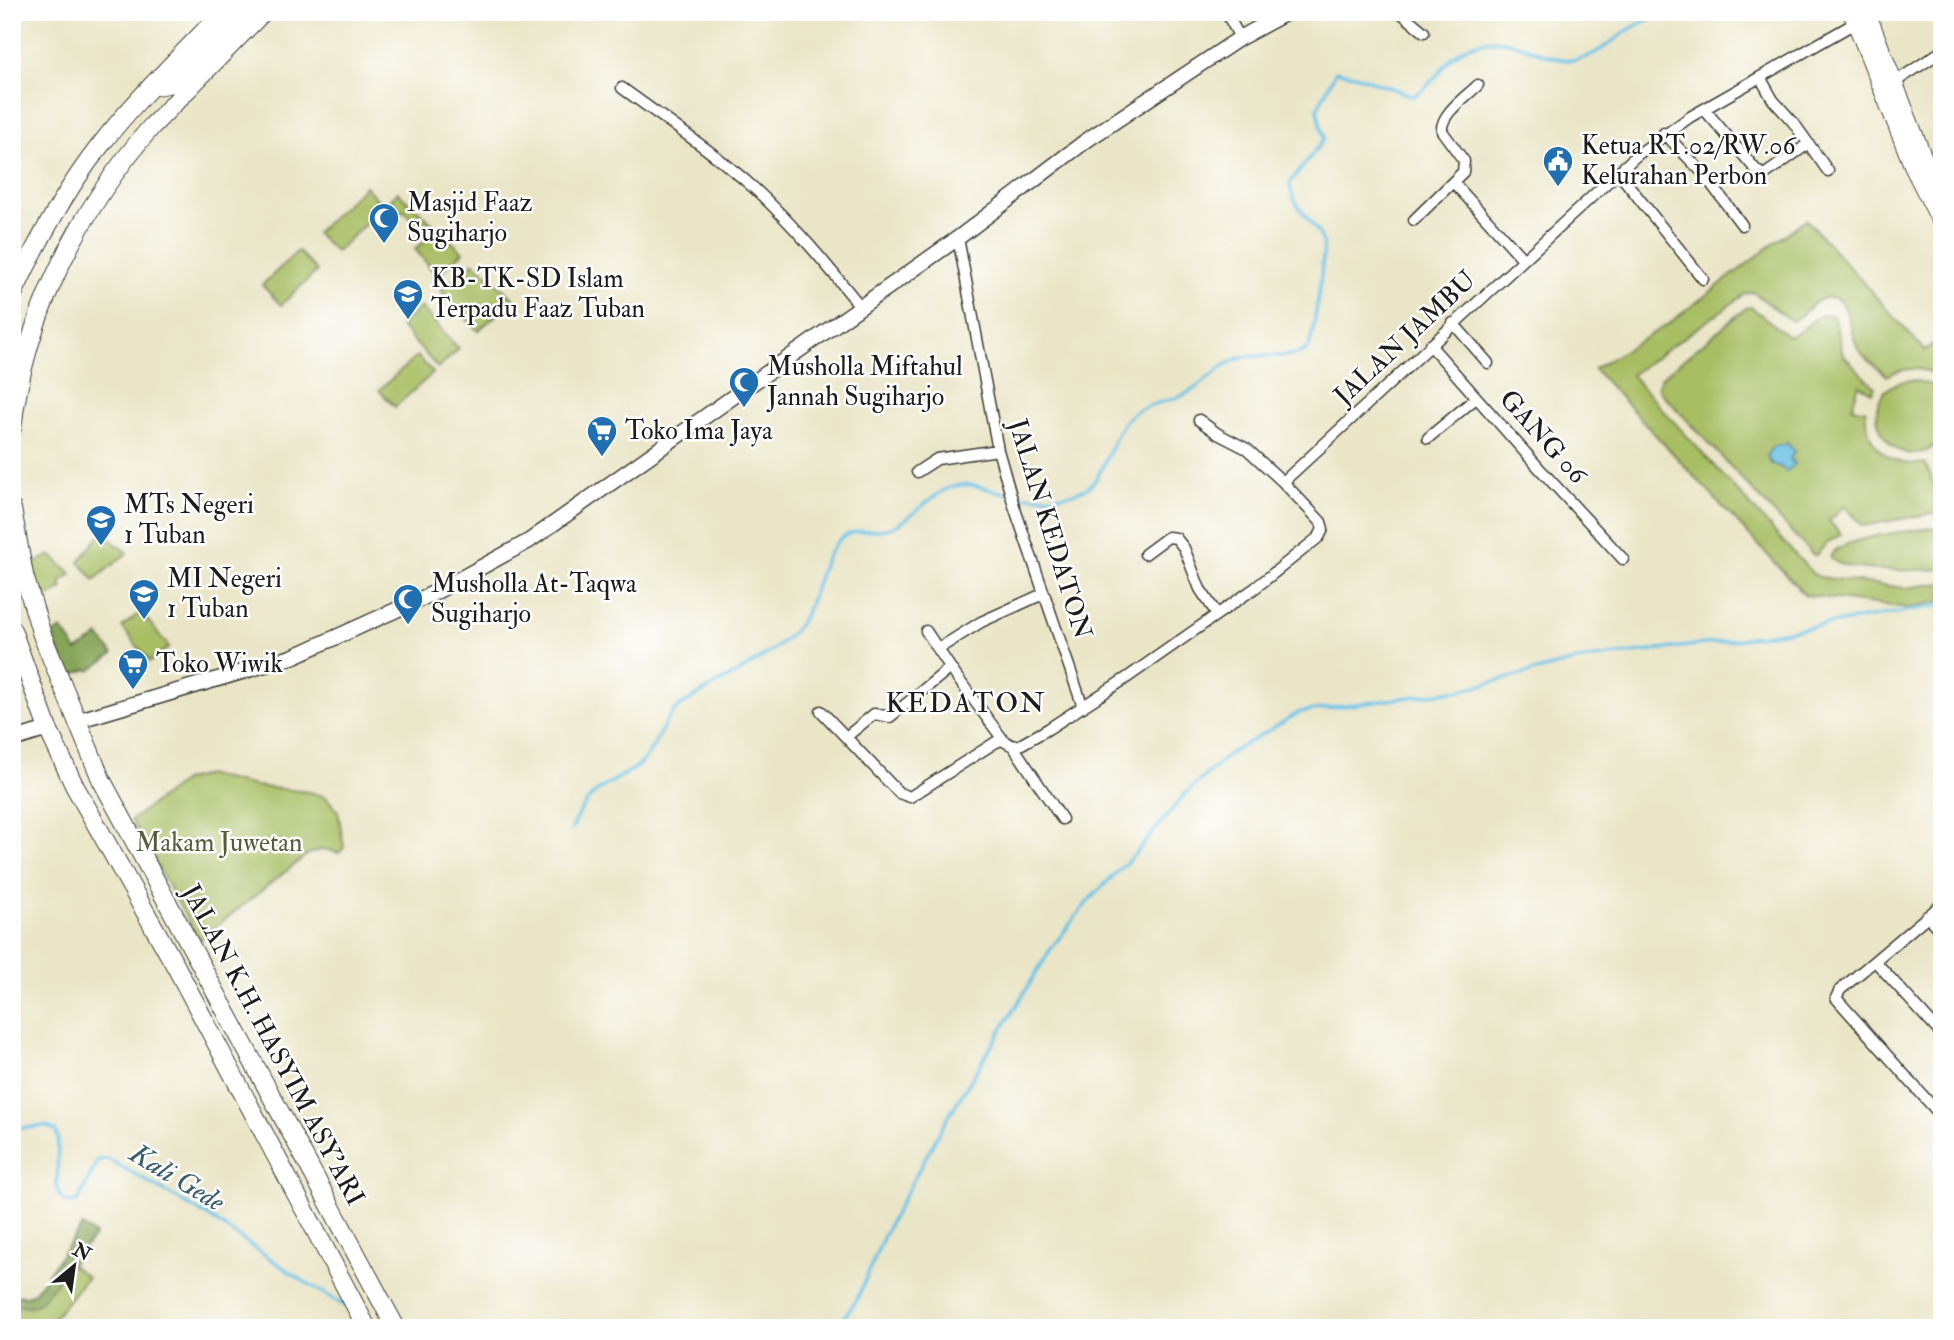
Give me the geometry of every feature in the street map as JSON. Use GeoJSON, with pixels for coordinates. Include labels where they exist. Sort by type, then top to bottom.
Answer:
{"type":"FeatureCollection","features":[{"type":"Feature","properties":{"kind":"highway"},"geometry":{"type":"LineString","coordinates":[[12,296],[68,191],[104,140],[223,12]]}},
{"type":"Feature","properties":{"kind":"highway"},"geometry":{"type":"LineString","coordinates":[[152,86],[168,84],[177,78],[243,12]]}},
{"type":"Feature","properties":{"kind":"highway"},"geometry":{"type":"LineString","coordinates":[[12,428],[25,359],[44,299],[96,202],[118,168],[152,126],[263,12]]}},
{"type":"Feature","properties":{"kind":"highway","name":"JALAN K.H. HASYIM ASY'ARI"},"geometry":{"type":"LineString","coordinates":[[12,509],[24,575],[33,604],[101,779],[396,1328]]}},
{"type":"Feature","properties":{"kind":"highway","name":"JALAN K.H. HASYIM ASY'ARI"},"geometry":{"type":"LineString","coordinates":[[12,630],[48,729],[90,818],[188,992],[367,1328]]}},
{"type":"Feature","properties":{"kind":"highway"},"geometry":{"type":"LineString","coordinates":[[135,846],[133,860],[136,870],[204,993],[199,999],[188,992]]}},
{"type":"Feature","properties":{"kind":"main road"},"geometry":{"type":"LineString","coordinates":[[1857,16],[1942,196]]}},
{"type":"Feature","properties":{"kind":"main road"},"geometry":{"type":"LineString","coordinates":[[1893,91],[1919,181],[1942,225]]}},
{"type":"Feature","properties":{"kind":"street"},"geometry":{"type":"LineString","coordinates":[[1226,12],[1240,38]]}},
{"type":"Feature","properties":{"kind":"street"},"geometry":{"type":"LineString","coordinates":[[76,720],[280,662],[436,592],[536,536],[958,238],[1087,140],[1240,38],[1288,12]]}},
{"type":"Feature","properties":{"kind":"street"},"geometry":{"type":"LineString","coordinates":[[1400,12],[1424,32]]}},
{"type":"Feature","properties":{"kind":"street","name":"JALAN JAMBU"},"geometry":{"type":"LineString","coordinates":[[1283,482],[1453,323],[1664,133],[1857,16]]}},
{"type":"Feature","properties":{"kind":"street"},"geometry":{"type":"LineString","coordinates":[[1893,91],[1942,51]]}},
{"type":"Feature","properties":{"kind":"street"},"geometry":{"type":"LineString","coordinates":[[1760,77],[1773,100],[1793,122],[1828,171]]}},
{"type":"Feature","properties":{"kind":"street"},"geometry":{"type":"LineString","coordinates":[[1414,220],[1463,172],[1465,163],[1442,131],[1441,125],[1478,85]]}},
{"type":"Feature","properties":{"kind":"street"},"geometry":{"type":"LineString","coordinates":[[622,88],[706,149],[754,189],[808,243],[860,306]]}},
{"type":"Feature","properties":{"kind":"street"},"geometry":{"type":"LineString","coordinates":[[1704,108],[1763,175],[1808,144]]}},
{"type":"Feature","properties":{"kind":"street"},"geometry":{"type":"LineString","coordinates":[[1664,133],[1703,173],[1742,225]]}},
{"type":"Feature","properties":{"kind":"street"},"geometry":{"type":"LineString","coordinates":[[1618,172],[1703,279]]}},
{"type":"Feature","properties":{"kind":"street"},"geometry":{"type":"LineString","coordinates":[[1454,183],[1523,259]]}},
{"type":"Feature","properties":{"kind":"street","name":"JALAN KEDATON"},"geometry":{"type":"LineString","coordinates":[[958,238],[1007,485],[1083,707]]}},
{"type":"Feature","properties":{"kind":"street"},"geometry":{"type":"LineString","coordinates":[[1453,323],[1488,363]]}},
{"type":"Feature","properties":{"kind":"street","name":"GANG 06"},"geometry":{"type":"LineString","coordinates":[[1430,345],[1623,559]]}},
{"type":"Feature","properties":{"kind":"street"},"geometry":{"type":"LineString","coordinates":[[1428,438],[1476,398]]}},
{"type":"Feature","properties":{"kind":"street"},"geometry":{"type":"LineString","coordinates":[[821,711],[899,793],[910,797],[996,742],[1024,743],[1083,707],[1295,557],[1322,532],[1321,522],[1247,449],[1218,434],[1199,420]]}},
{"type":"Feature","properties":{"kind":"street"},"geometry":{"type":"LineString","coordinates":[[918,472],[937,459],[998,450]]}},
{"type":"Feature","properties":{"kind":"street"},"geometry":{"type":"LineString","coordinates":[[1145,554],[1168,537],[1176,538],[1184,548],[1200,589],[1217,614]]}},
{"type":"Feature","properties":{"kind":"street"},"geometry":{"type":"LineString","coordinates":[[937,649],[988,618],[1043,594]]}},
{"type":"Feature","properties":{"kind":"street"},"geometry":{"type":"LineString","coordinates":[[926,631],[950,668],[1062,819]]}},
{"type":"Feature","properties":{"kind":"street"},"geometry":{"type":"LineString","coordinates":[[846,737],[874,714],[890,717],[950,668]]}},
{"type":"Feature","properties":{"kind":"street"},"geometry":{"type":"LineString","coordinates":[[12,740],[48,729]]}},
{"type":"Feature","properties":{"kind":"street"},"geometry":{"type":"LineString","coordinates":[[1942,904],[1840,990],[1836,998],[1942,1116]]}},
{"type":"Feature","properties":{"kind":"street"},"geometry":{"type":"LineString","coordinates":[[1927,916],[1942,933]]}},
{"type":"Feature","properties":{"kind":"street"},"geometry":{"type":"LineString","coordinates":[[1875,961],[1942,1035]]}},
{"type":"Feature","properties":{"kind":"green space"},"geometry":{"type":"Polygon","coordinates":[[[365,186],[384,206],[336,252],[316,233],[365,186]]]}},
{"type":"Feature","properties":{"kind":"green space"},"geometry":{"type":"Polygon","coordinates":[[[398,192],[463,252],[437,276],[415,249],[427,239],[404,210],[398,214],[389,201],[398,192]]]}},
{"type":"Feature","properties":{"kind":"green space"},"geometry":{"type":"Polygon","coordinates":[[[1806,219],[1925,351],[1942,336],[1942,377],[1914,369],[1887,376],[1859,350],[1848,316],[1839,300],[1822,299],[1792,321],[1753,292],[1745,294],[1631,375],[1813,574],[1905,588],[1942,583],[1942,601],[1908,608],[1805,595],[1594,369],[1668,324],[1806,219]]]}},
{"type":"Feature","properties":{"kind":"green space"},"geometry":{"type":"Polygon","coordinates":[[[298,251],[317,271],[281,305],[262,285],[298,251]]]}},
{"type":"Feature","properties":{"kind":"green space"},"geometry":{"type":"Polygon","coordinates":[[[474,262],[514,299],[478,331],[441,291],[474,262]]]}},
{"type":"Feature","properties":{"kind":"green space"},"geometry":{"type":"Polygon","coordinates":[[[421,307],[459,349],[438,368],[400,326],[421,307]]]}},
{"type":"Feature","properties":{"kind":"green space"},"geometry":{"type":"Polygon","coordinates":[[[1751,307],[1788,336],[1822,315],[1834,317],[1843,355],[1875,387],[1872,392],[1859,385],[1852,407],[1866,410],[1870,434],[1882,452],[1901,462],[1925,463],[1941,500],[1940,512],[1863,526],[1845,506],[1829,521],[1841,534],[1813,555],[1660,391],[1658,386],[1661,378],[1746,308],[1751,307]]]}},
{"type":"Feature","properties":{"kind":"green space"},"geometry":{"type":"Polygon","coordinates":[[[417,356],[433,373],[395,407],[379,390],[417,356]]]}},
{"type":"Feature","properties":{"kind":"green space"},"geometry":{"type":"Polygon","coordinates":[[[1913,380],[1931,385],[1942,394],[1942,439],[1924,452],[1907,453],[1892,445],[1882,432],[1877,415],[1880,399],[1891,386],[1913,380]]]}},
{"type":"Feature","properties":{"kind":"green space"},"geometry":{"type":"Polygon","coordinates":[[[1942,527],[1942,569],[1865,569],[1837,563],[1830,557],[1836,550],[1863,539],[1942,527]]]}},
{"type":"Feature","properties":{"kind":"green space"},"geometry":{"type":"Polygon","coordinates":[[[102,532],[127,553],[94,580],[79,562],[102,532]]]}},
{"type":"Feature","properties":{"kind":"green space"},"geometry":{"type":"Polygon","coordinates":[[[50,555],[72,574],[60,582],[63,588],[41,602],[31,566],[50,555]]]}},
{"type":"Feature","properties":{"kind":"green space"},"geometry":{"type":"Polygon","coordinates":[[[141,612],[169,647],[150,662],[122,627],[141,612]]]}},
{"type":"Feature","properties":{"kind":"green space"},"geometry":{"type":"Polygon","coordinates":[[[62,629],[77,651],[99,636],[113,654],[90,671],[88,669],[69,676],[53,635],[62,629]]]}},
{"type":"Feature","properties":{"kind":"green space","name":"Makam Juwetan"},"geometry":{"type":"Polygon","coordinates":[[[206,775],[326,797],[338,811],[344,848],[339,853],[324,849],[308,854],[199,940],[131,820],[185,780],[206,775]]]}},
{"type":"Feature","properties":{"kind":"green space"},"geometry":{"type":"Polygon","coordinates":[[[82,1226],[95,1235],[40,1302],[33,1306],[12,1305],[12,1295],[26,1296],[34,1293],[82,1226]]]}},
{"type":"Feature","properties":{"kind":"green space"},"geometry":{"type":"Polygon","coordinates":[[[70,1264],[87,1277],[46,1328],[12,1328],[12,1305],[38,1304],[70,1264]]]}},
{"type":"Feature","properties":{"kind":"water"},"geometry":{"type":"Polygon","coordinates":[[[1787,443],[1794,451],[1790,459],[1795,464],[1786,472],[1771,464],[1767,455],[1773,446],[1787,443]]]}},
{"type":"Feature","properties":{"kind":"waterway"},"geometry":{"type":"LineString","coordinates":[[572,829],[582,808],[591,797],[642,762],[675,710],[770,652],[797,627],[804,617],[829,553],[846,535],[893,527],[933,497],[960,485],[1041,497],[1064,495],[1085,489],[1099,474],[1121,427],[1137,411],[1185,394],[1236,359],[1289,355],[1304,351],[1309,346],[1313,328],[1323,242],[1294,199],[1290,183],[1324,139],[1317,109],[1336,71],[1413,96],[1429,84],[1456,54],[1474,44],[1488,41],[1514,43],[1550,56],[1574,60],[1599,51],[1640,24],[1676,12]]}},
{"type":"Feature","properties":{"kind":"waterway"},"geometry":{"type":"LineString","coordinates":[[1717,12],[1739,12]]}},
{"type":"Feature","properties":{"kind":"waterway"},"geometry":{"type":"LineString","coordinates":[[837,1328],[858,1297],[888,1226],[944,1124],[1052,947],[1089,900],[1135,854],[1185,794],[1229,754],[1300,712],[1462,690],[1579,660],[1728,641],[1942,605]]}},
{"type":"Feature","properties":{"kind":"waterway","name":"Kali Gede"},"geometry":{"type":"LineString","coordinates":[[12,1129],[46,1126],[56,1131],[57,1188],[64,1201],[78,1201],[98,1160],[108,1159],[211,1218],[297,1277],[350,1309]]}},
{"type":"Feature","properties":{"kind":"waterway","name":"Kali Gede"},"geometry":{"type":"LineString","coordinates":[[372,1322],[383,1328]]}},
{"type":"Feature","properties":{"kind":"place","name":"Ketua RT.02/RW.06 Kelurahan Perbon"},"geometry":{"type":"Point","coordinates":[1558,188]}},
{"type":"Feature","properties":{"kind":"place","name":"Masjid Faaz Sugiharjo"},"geometry":{"type":"Point","coordinates":[384,245]}},
{"type":"Feature","properties":{"kind":"place","name":"KB-TK-SD Islam Terpadu Faaz Tuban"},"geometry":{"type":"Point","coordinates":[408,321]}},
{"type":"Feature","properties":{"kind":"place","name":"Musholla Miftahul Jannah Sugiharjo"},"geometry":{"type":"Point","coordinates":[744,409]}},
{"type":"Feature","properties":{"kind":"place","name":"Toko Ima Jaya"},"geometry":{"type":"Point","coordinates":[602,458]}},
{"type":"Feature","properties":{"kind":"place","name":"MTs Negeri 1 Tuban"},"geometry":{"type":"Point","coordinates":[101,547]}},
{"type":"Feature","properties":{"kind":"place","name":"MI Negeri 1 Tuban"},"geometry":{"type":"Point","coordinates":[144,621]}},
{"type":"Feature","properties":{"kind":"place","name":"Musholla At-Taqwa Sugiharjo"},"geometry":{"type":"Point","coordinates":[408,626]}},
{"type":"Feature","properties":{"kind":"place","name":"Toko Wiwik"},"geometry":{"type":"Point","coordinates":[133,691]}},
{"type":"Feature","properties":{"kind":"district","name":"KEDATON"},"geometry":{"type":"Point","coordinates":[966,703]}}]}
